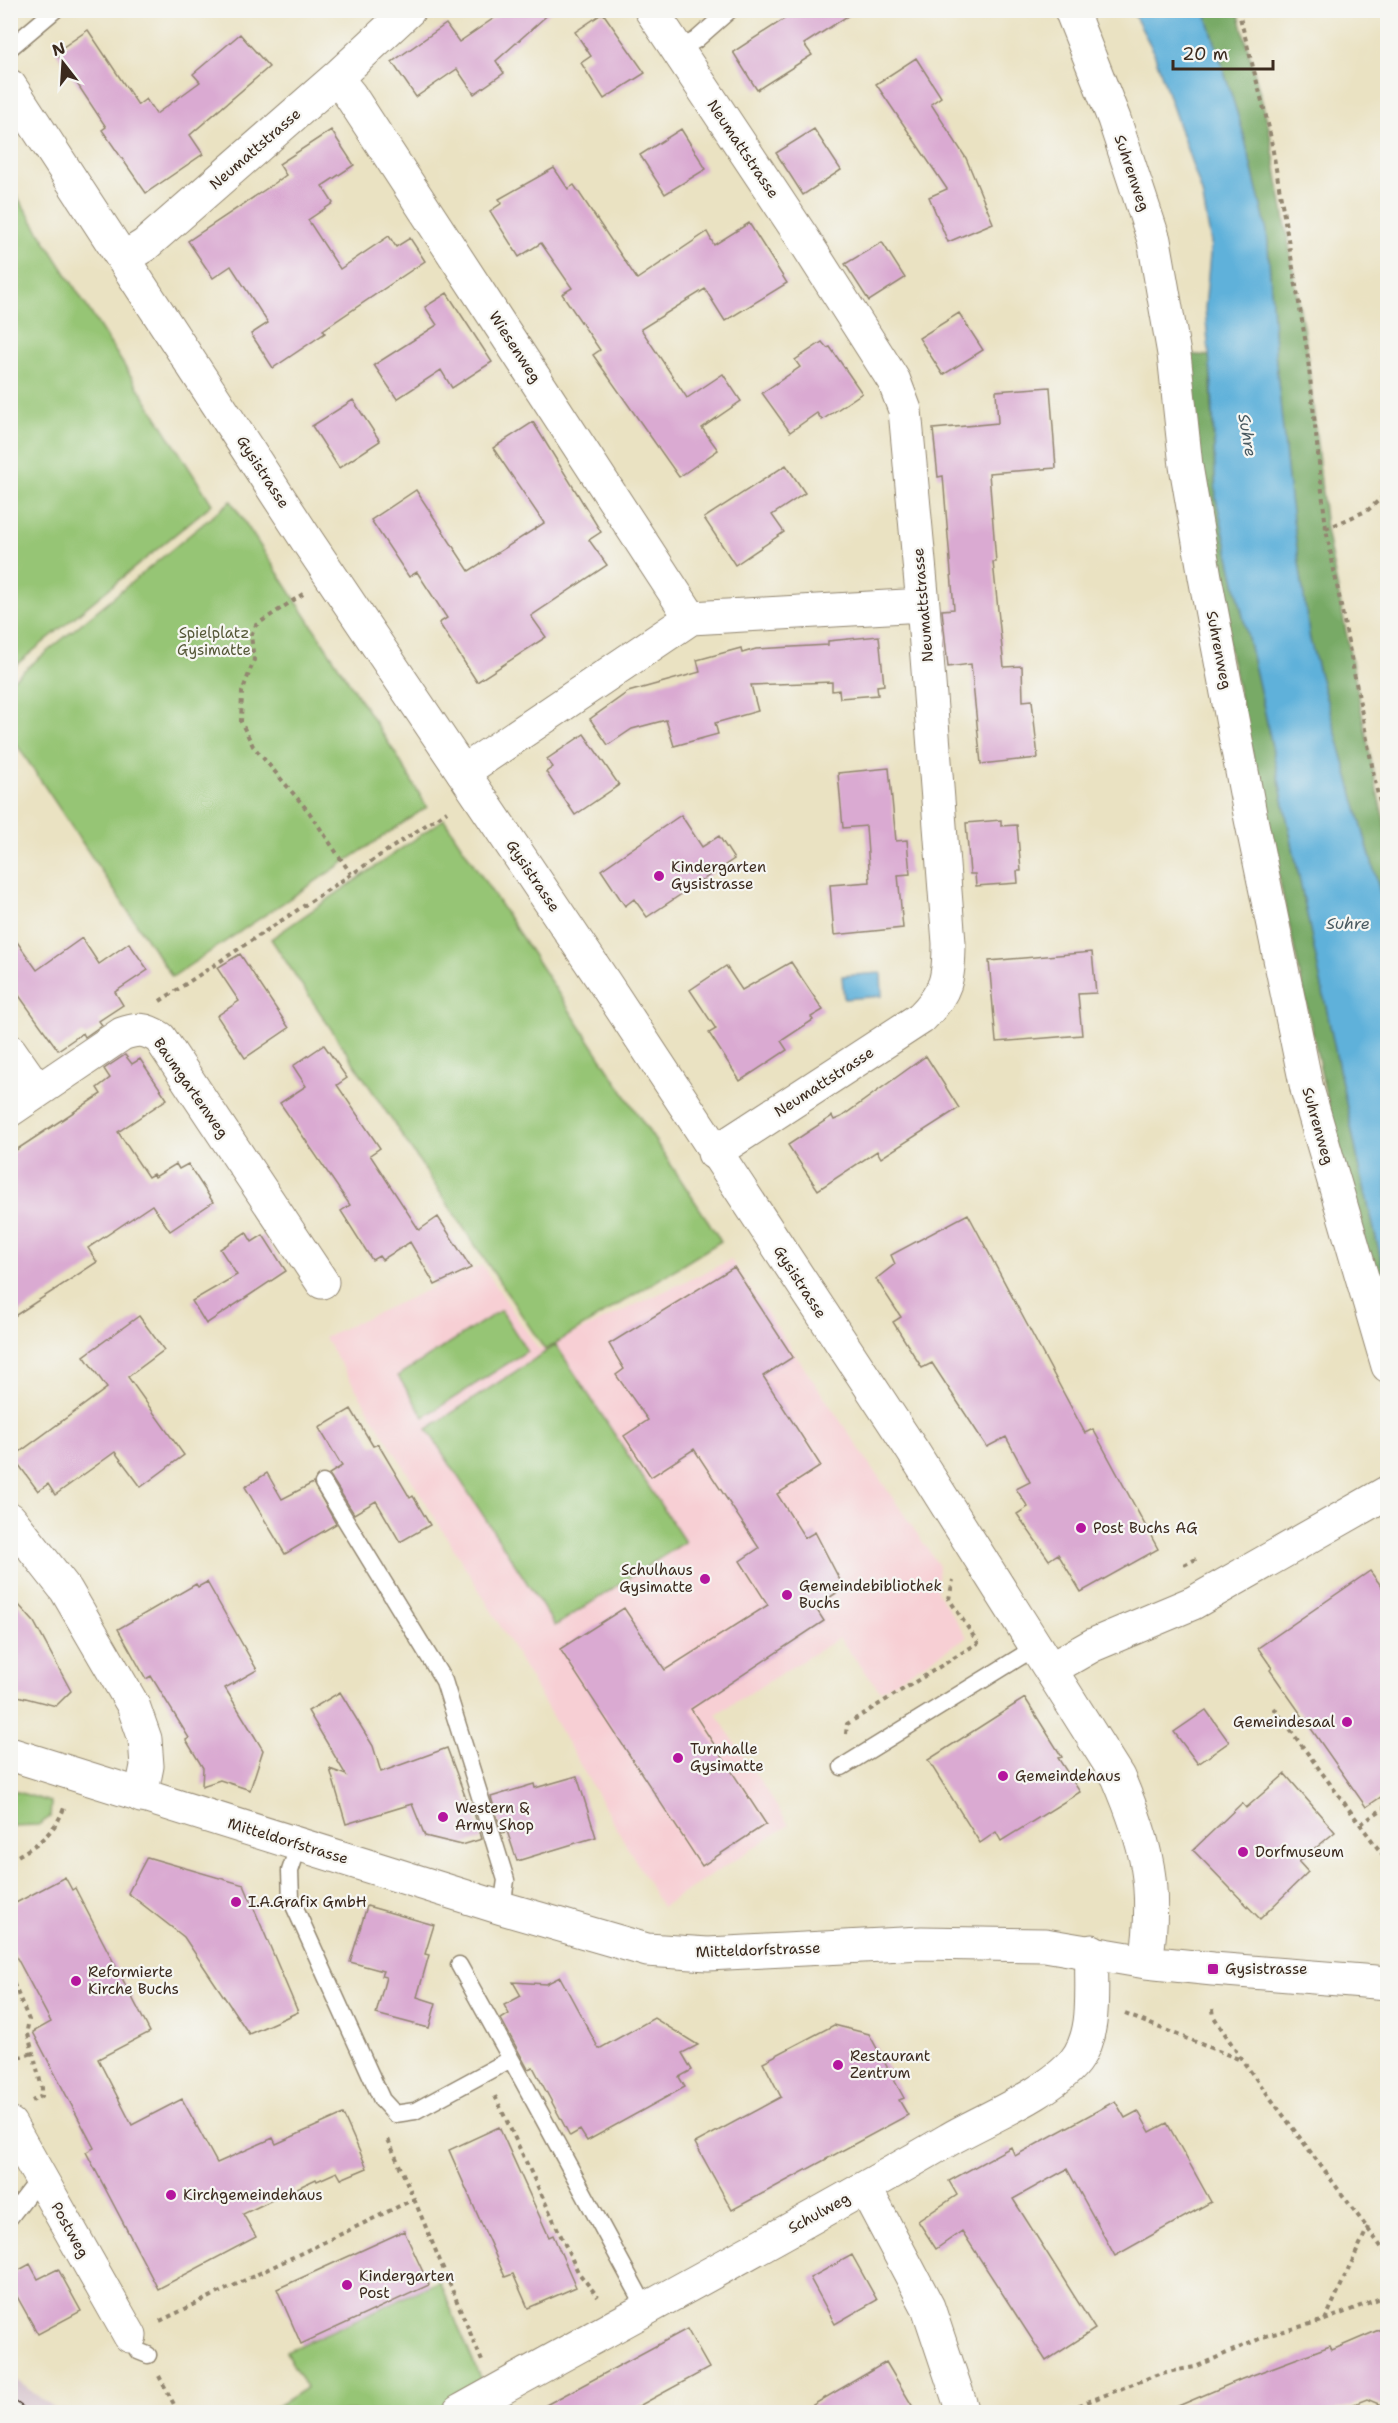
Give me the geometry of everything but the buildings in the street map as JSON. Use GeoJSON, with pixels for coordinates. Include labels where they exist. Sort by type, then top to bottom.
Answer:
{"type":"FeatureCollection","features":[{"type":"Feature","properties":{"kind":"street","name":"Neumattstrasse"},"geometry":{"type":"LineString","coordinates":[[124,258],[145,245],[336,78],[409,10]]}},
{"type":"Feature","properties":{"kind":"street","name":"Neumattstrasse"},"geometry":{"type":"LineString","coordinates":[[651,10],[804,240],[894,381],[905,410],[923,605],[949,943],[949,976],[938,1001],[921,1018],[714,1153]]}},
{"type":"Feature","properties":{"kind":"street","name":"Suhrenweg"},"geometry":{"type":"LineString","coordinates":[[1071,10],[1114,119],[1154,240],[1174,354],[1186,466],[1205,577],[1251,819],[1307,1089],[1388,1366]]}},
{"type":"Feature","properties":{"kind":"street","name":"Wiesenweg"},"geometry":{"type":"LineString","coordinates":[[336,78],[350,95],[691,618]]}},
{"type":"Feature","properties":{"kind":"street","name":"Gysistrasse"},"geometry":{"type":"LineString","coordinates":[[10,86],[331,575],[912,1450],[1118,1778],[1140,1827],[1149,1866],[1152,1903],[1146,1962]]}},
{"type":"Feature","properties":{"kind":"street"},"geometry":{"type":"LineString","coordinates":[[463,772],[691,618],[923,605]]}},
{"type":"Feature","properties":{"kind":"street","name":"Baumgartenweg"},"geometry":{"type":"LineString","coordinates":[[10,1110],[122,1034],[136,1029],[150,1031],[160,1038],[322,1282]]}},
{"type":"Feature","properties":{"kind":"street"},"geometry":{"type":"LineString","coordinates":[[10,1051],[38,1091]]}},
{"type":"Feature","properties":{"kind":"street"},"geometry":{"type":"LineString","coordinates":[[1043,1658],[1093,1645],[1193,1603],[1388,1492]]}},
{"type":"Feature","properties":{"kind":"street"},"geometry":{"type":"LineString","coordinates":[[10,1520],[66,1590],[133,1705],[145,1739],[147,1766],[141,1796]]}},
{"type":"Feature","properties":{"kind":"street","name":"Mitteldorfstrasse"},"geometry":{"type":"LineString","coordinates":[[10,1754],[502,1908],[657,1950],[708,1954],[955,1942],[1045,1945],[1092,1951],[1146,1962],[1388,1983]]}},
{"type":"Feature","properties":{"kind":"street","name":"Schulweg"},"geometry":{"type":"LineString","coordinates":[[459,2412],[865,2188],[985,2118],[1043,2088],[1067,2071],[1084,2045],[1091,2006],[1092,1951]]}},
{"type":"Feature","properties":{"kind":"street","name":"Postweg"},"geometry":{"type":"LineString","coordinates":[[10,2124],[139,2346]]}},
{"type":"Feature","properties":{"kind":"street"},"geometry":{"type":"LineString","coordinates":[[865,2188],[928,2307],[963,2412]]}},
{"type":"Feature","properties":{"kind":"lane"},"geometry":{"type":"LineString","coordinates":[[10,48],[55,10]]}},
{"type":"Feature","properties":{"kind":"lane"},"geometry":{"type":"LineString","coordinates":[[678,50],[696,40],[730,10]]}},
{"type":"Feature","properties":{"kind":"lane"},"geometry":{"type":"LineString","coordinates":[[323,1484],[444,1681],[506,1880],[507,1889],[502,1908]]}},
{"type":"Feature","properties":{"kind":"lane"},"geometry":{"type":"LineString","coordinates":[[842,1767],[1043,1658]]}},
{"type":"Feature","properties":{"kind":"lane"},"geometry":{"type":"LineString","coordinates":[[298,1844],[290,1871],[291,1899],[382,2100],[395,2114],[415,2111],[511,2060]]}},
{"type":"Feature","properties":{"kind":"lane"},"geometry":{"type":"LineString","coordinates":[[459,1965],[511,2060],[633,2316]]}},
{"type":"Feature","properties":{"kind":"lane"},"geometry":{"type":"LineString","coordinates":[[10,2217],[40,2178]]}},
{"type":"Feature","properties":{"kind":"path"},"geometry":{"type":"LineString","coordinates":[[1238,10],[1269,128],[1305,339],[1326,529],[1377,791],[1388,832]]}},
{"type":"Feature","properties":{"kind":"path"},"geometry":{"type":"LineString","coordinates":[[1326,529],[1368,510],[1388,492]]}},
{"type":"Feature","properties":{"kind":"path"},"geometry":{"type":"LineString","coordinates":[[331,575],[256,625],[251,635],[254,660],[242,692],[241,722],[253,746],[309,812],[351,874]]}},
{"type":"Feature","properties":{"kind":"path"},"geometry":{"type":"LineString","coordinates":[[136,1029],[164,998],[447,811]]}},
{"type":"Feature","properties":{"kind":"path"},"geometry":{"type":"LineString","coordinates":[[842,1767],[847,1724],[978,1643],[949,1599],[953,1580]]}},
{"type":"Feature","properties":{"kind":"path"},"geometry":{"type":"LineString","coordinates":[[1274,1708],[1388,1862]]}},
{"type":"Feature","properties":{"kind":"path"},"geometry":{"type":"LineString","coordinates":[[10,1860],[40,1844],[62,1814],[74,1774]]}},
{"type":"Feature","properties":{"kind":"path"},"geometry":{"type":"LineString","coordinates":[[1361,1824],[1388,1805]]}},
{"type":"Feature","properties":{"kind":"path"},"geometry":{"type":"LineString","coordinates":[[10,1975],[29,2020],[27,2030],[42,2088]]}},
{"type":"Feature","properties":{"kind":"path"},"geometry":{"type":"LineString","coordinates":[[1091,2006],[1121,2012],[1242,2060]]}},
{"type":"Feature","properties":{"kind":"path"},"geometry":{"type":"LineString","coordinates":[[1214,2009],[1214,2017],[1242,2060],[1388,2256]]}},
{"type":"Feature","properties":{"kind":"path"},"geometry":{"type":"LineString","coordinates":[[10,2060],[33,2053]]}},
{"type":"Feature","properties":{"kind":"path"},"geometry":{"type":"LineString","coordinates":[[484,2073],[578,2272],[633,2316]]}},
{"type":"Feature","properties":{"kind":"path"},"geometry":{"type":"LineString","coordinates":[[395,2114],[386,2135],[495,2392]]}},
{"type":"Feature","properties":{"kind":"path"},"geometry":{"type":"LineString","coordinates":[[178,2412],[139,2346],[414,2199]]}},
{"type":"Feature","properties":{"kind":"path"},"geometry":{"type":"LineString","coordinates":[[1325,2320],[1368,2227]]}},
{"type":"Feature","properties":{"kind":"path"},"geometry":{"type":"LineString","coordinates":[[1062,2412],[1161,2373],[1195,2367],[1266,2336],[1325,2320],[1388,2295]]}},
{"type":"Feature","properties":{"kind":"shaded area","name":"Schulhaus Gysimatte"},"geometry":{"type":"Polygon","coordinates":[[[731,1260],[939,1566],[937,1592],[967,1637],[880,1691],[839,1638],[716,1714],[789,1825],[662,1907],[484,1598],[324,1337],[482,1265],[539,1350],[731,1260]]]}},
{"type":"Feature","properties":{"kind":"shaded area"},"geometry":{"type":"Polygon","coordinates":[[[11,2376],[59,2412],[11,2412],[11,2376]]]}},
{"type":"Feature","properties":{"kind":"green space"},"geometry":{"type":"Polygon","coordinates":[[[1205,11],[1238,11],[1269,128],[1307,350],[1326,529],[1387,832],[1387,917],[1310,640],[1290,498],[1276,363],[1267,231],[1243,132],[1205,11]]]}},
{"type":"Feature","properties":{"kind":"green space"},"geometry":{"type":"Polygon","coordinates":[[[11,187],[212,504],[10,669],[11,187]]]}},
{"type":"Feature","properties":{"kind":"green space"},"geometry":{"type":"Polygon","coordinates":[[[1186,354],[1210,356],[1216,499],[1264,708],[1359,1165],[1387,1285],[1387,1319],[1338,1150],[1212,569],[1186,354]]]}},
{"type":"Feature","properties":{"kind":"green space","name":"Spielplatz Gysimatte"},"geometry":{"type":"Polygon","coordinates":[[[231,501],[397,756],[427,807],[172,977],[11,736],[11,681],[231,501]]]}},
{"type":"Feature","properties":{"kind":"green space"},"geometry":{"type":"Polygon","coordinates":[[[444,819],[721,1241],[545,1350],[271,939],[444,819]]]}},
{"type":"Feature","properties":{"kind":"green space"},"geometry":{"type":"Polygon","coordinates":[[[501,1310],[527,1351],[424,1417],[398,1376],[501,1310]]]}},
{"type":"Feature","properties":{"kind":"green space"},"geometry":{"type":"Polygon","coordinates":[[[556,1345],[685,1542],[555,1626],[427,1429],[556,1345]]]}},
{"type":"Feature","properties":{"kind":"green space"},"geometry":{"type":"Polygon","coordinates":[[[11,1790],[51,1802],[50,1817],[38,1825],[11,1826],[11,1790]]]}},
{"type":"Feature","properties":{"kind":"green space"},"geometry":{"type":"Polygon","coordinates":[[[439,2281],[483,2385],[430,2412],[273,2412],[271,2410],[306,2388],[286,2352],[439,2281]]]}},
{"type":"Feature","properties":{"kind":"water","name":"Suhre"},"geometry":{"type":"Polygon","coordinates":[[[1132,11],[1205,11],[1243,132],[1267,231],[1276,363],[1290,498],[1310,640],[1387,917],[1387,1285],[1359,1165],[1264,708],[1216,499],[1212,386],[1205,309],[1211,243],[1202,193],[1153,50],[1132,11]]]}},
{"type":"Feature","properties":{"kind":"water"},"geometry":{"type":"Polygon","coordinates":[[[881,973],[882,996],[844,999],[842,976],[881,973]]]}},
{"type":"Feature","properties":{"kind":"railway"},"geometry":{"type":"LineString","coordinates":[[10,2401],[25,2412]]}},
{"type":"Feature","properties":{"kind":"place","name":"Kindergarten Gysistrasse"},"geometry":{"type":"Point","coordinates":[659,876]}},
{"type":"Feature","properties":{"kind":"place","name":"Post Buchs AG"},"geometry":{"type":"Point","coordinates":[1081,1528]}},
{"type":"Feature","properties":{"kind":"place","name":"Schulhaus Gysimatte"},"geometry":{"type":"Point","coordinates":[705,1579]}},
{"type":"Feature","properties":{"kind":"place","name":"Gemeindebibliothek Buchs"},"geometry":{"type":"Point","coordinates":[787,1595]}},
{"type":"Feature","properties":{"kind":"place","name":"Gemeindesaal"},"geometry":{"type":"Point","coordinates":[1347,1722]}},
{"type":"Feature","properties":{"kind":"place","name":"Turnhalle Gysimatte"},"geometry":{"type":"Point","coordinates":[678,1758]}},
{"type":"Feature","properties":{"kind":"place","name":"Gemeindehaus"},"geometry":{"type":"Point","coordinates":[1003,1776]}},
{"type":"Feature","properties":{"kind":"place","name":"Western & Army Shop"},"geometry":{"type":"Point","coordinates":[443,1817]}},
{"type":"Feature","properties":{"kind":"place","name":"Dorfmuseum"},"geometry":{"type":"Point","coordinates":[1243,1852]}},
{"type":"Feature","properties":{"kind":"place","name":"I.A.Grafix GmbH"},"geometry":{"type":"Point","coordinates":[236,1902]}},
{"type":"Feature","properties":{"kind":"place","name":"Gysistrasse"},"geometry":{"type":"Point","coordinates":[1213,1969]}},
{"type":"Feature","properties":{"kind":"place","name":"Reformierte Kirche Buchs"},"geometry":{"type":"Point","coordinates":[76,1981]}},
{"type":"Feature","properties":{"kind":"place","name":"Restaurant Zentrum"},"geometry":{"type":"Point","coordinates":[838,2065]}},
{"type":"Feature","properties":{"kind":"place","name":"Kirchgemeindehaus"},"geometry":{"type":"Point","coordinates":[171,2195]}},
{"type":"Feature","properties":{"kind":"place","name":"Kindergarten Post"},"geometry":{"type":"Point","coordinates":[347,2285]}}]}
